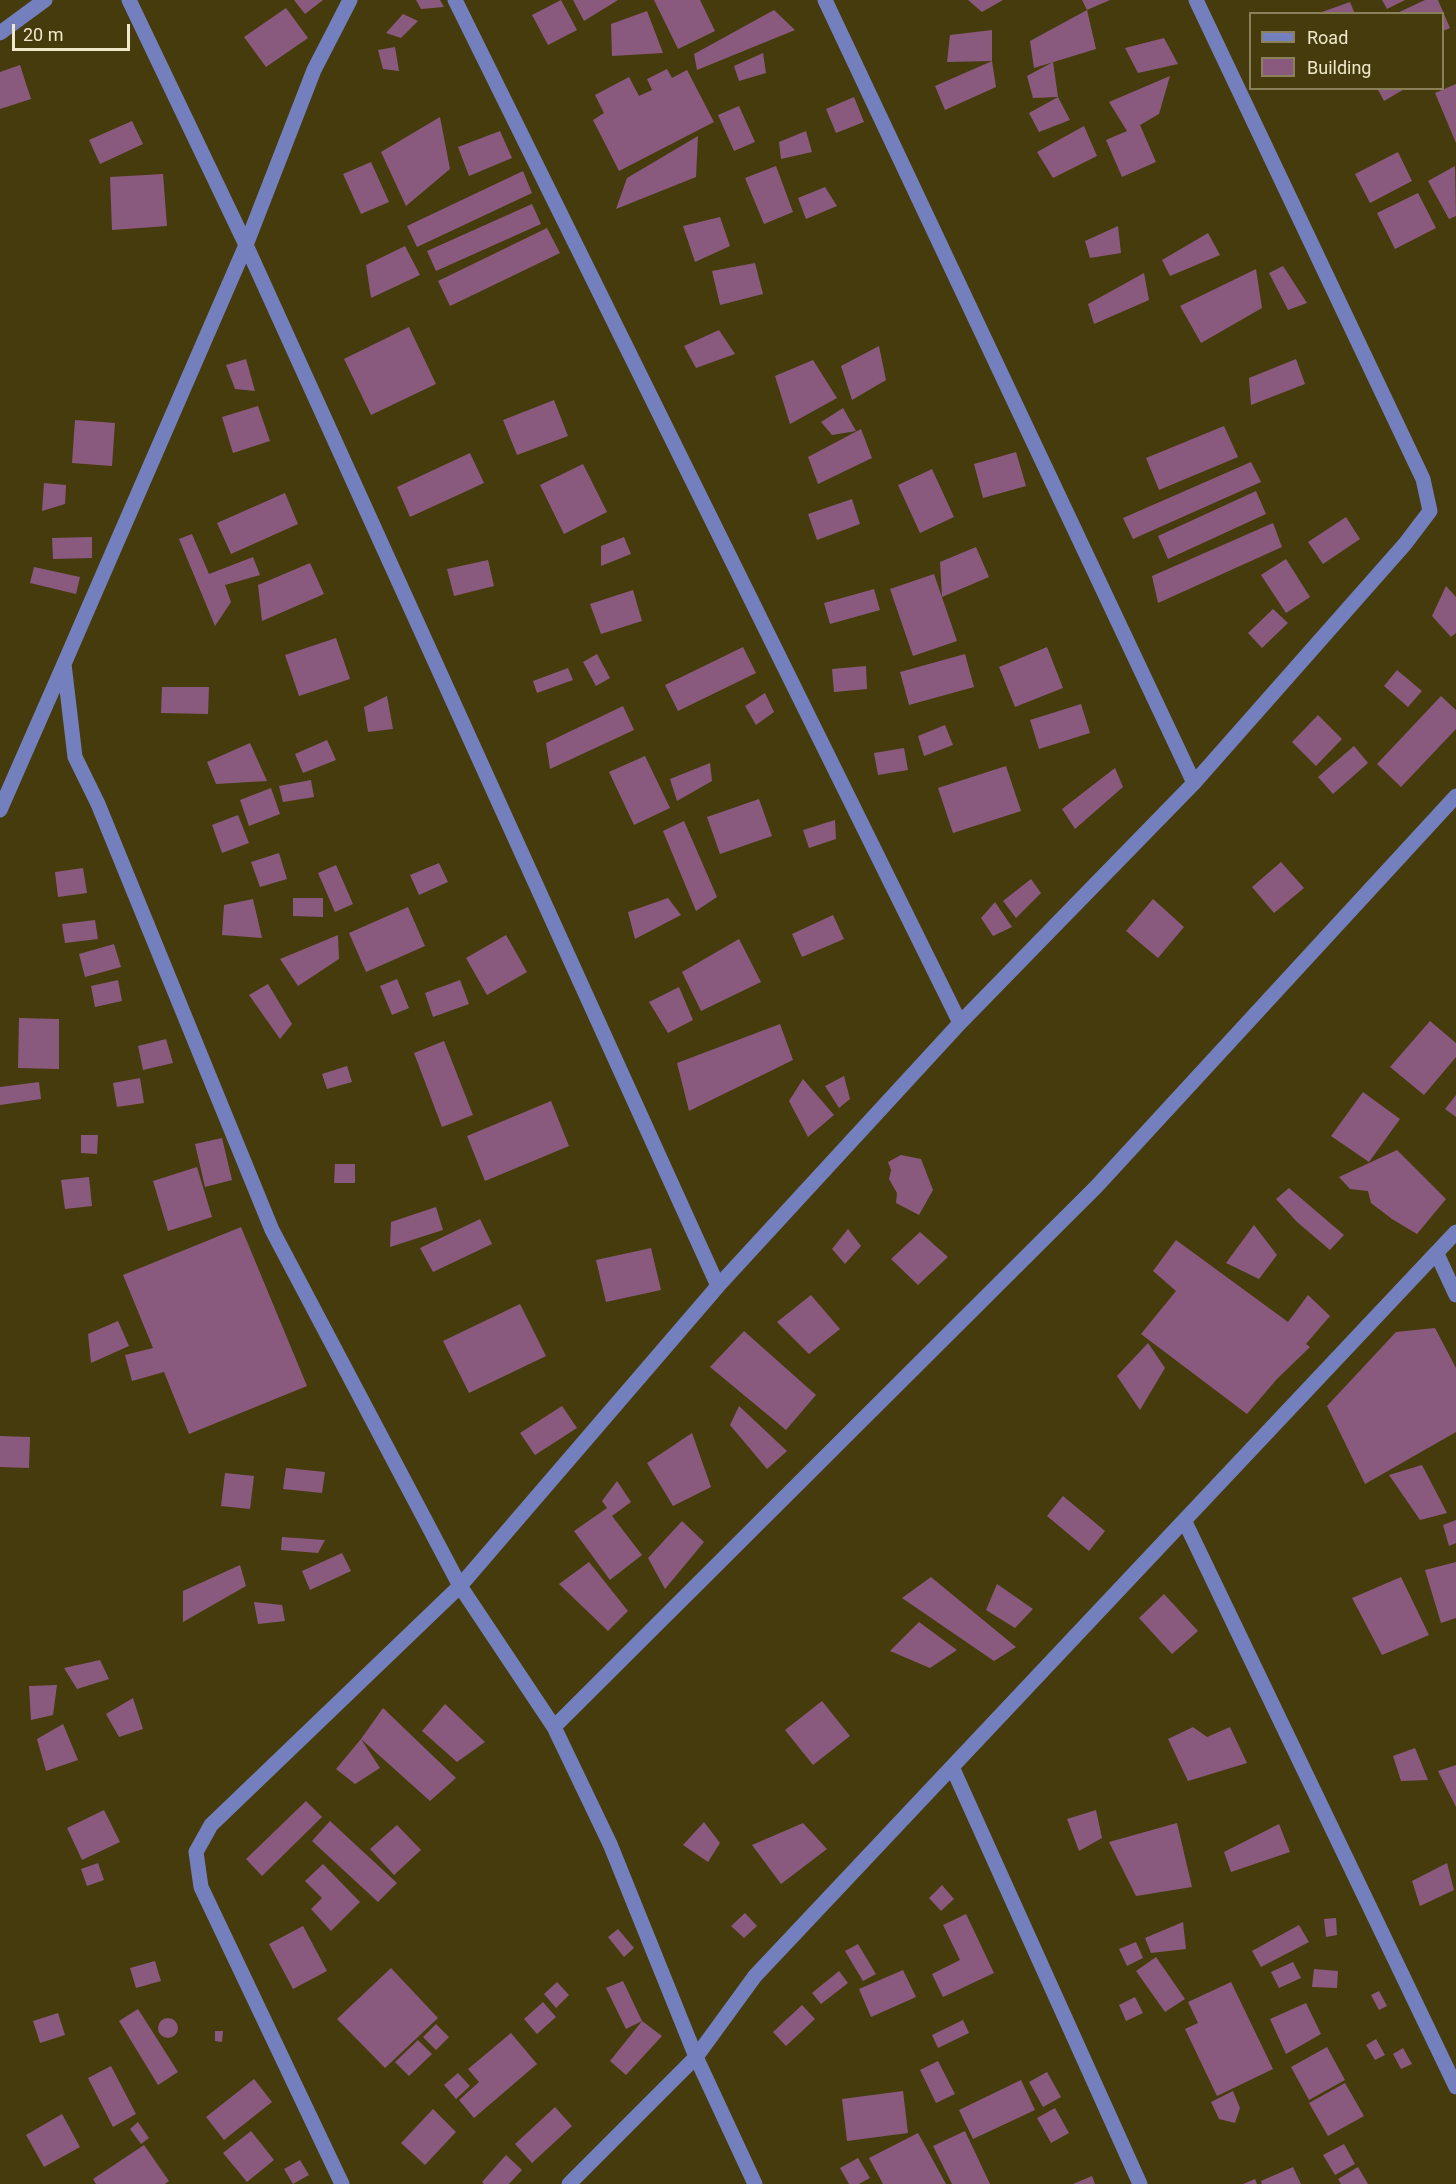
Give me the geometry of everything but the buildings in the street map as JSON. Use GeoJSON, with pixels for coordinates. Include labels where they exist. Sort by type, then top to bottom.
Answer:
{"type":"FeatureCollection","features":[{"type":"Feature","properties":{"kind":"street"},"geometry":{"type":"LineString","coordinates":[[0,33],[45,0]]}},
{"type":"Feature","properties":{"kind":"street"},"geometry":{"type":"LineString","coordinates":[[129,0],[246,245],[718,1286]]}},
{"type":"Feature","properties":{"kind":"street"},"geometry":{"type":"LineString","coordinates":[[0,810],[246,245],[314,70],[350,0]]}},
{"type":"Feature","properties":{"kind":"street"},"geometry":{"type":"LineString","coordinates":[[455,0],[960,1023]]}},
{"type":"Feature","properties":{"kind":"street"},"geometry":{"type":"LineString","coordinates":[[825,0],[1194,783]]}},
{"type":"Feature","properties":{"kind":"street"},"geometry":{"type":"LineString","coordinates":[[342,2184],[201,1887],[196,1852],[211,1825],[459,1586],[718,1286],[960,1023],[1194,783],[1405,544],[1430,511],[1423,479],[1196,0]]}},
{"type":"Feature","properties":{"kind":"street"},"geometry":{"type":"LineString","coordinates":[[64,664],[75,757],[98,804],[272,1230],[459,1586],[554,1727],[610,1844],[696,2056],[755,2184]]}},
{"type":"Feature","properties":{"kind":"street"},"geometry":{"type":"LineString","coordinates":[[554,1727],[1096,1187],[1456,796]]}},
{"type":"Feature","properties":{"kind":"street"},"geometry":{"type":"LineString","coordinates":[[569,2184],[696,2056],[755,1976],[1456,1232]]}},
{"type":"Feature","properties":{"kind":"street"},"geometry":{"type":"LineString","coordinates":[[1437,1254],[1456,1295]]}},
{"type":"Feature","properties":{"kind":"street"},"geometry":{"type":"LineString","coordinates":[[1185,1522],[1456,2087]]}},
{"type":"Feature","properties":{"kind":"street"},"geometry":{"type":"LineString","coordinates":[[952,1769],[1140,2184]]}}]}
